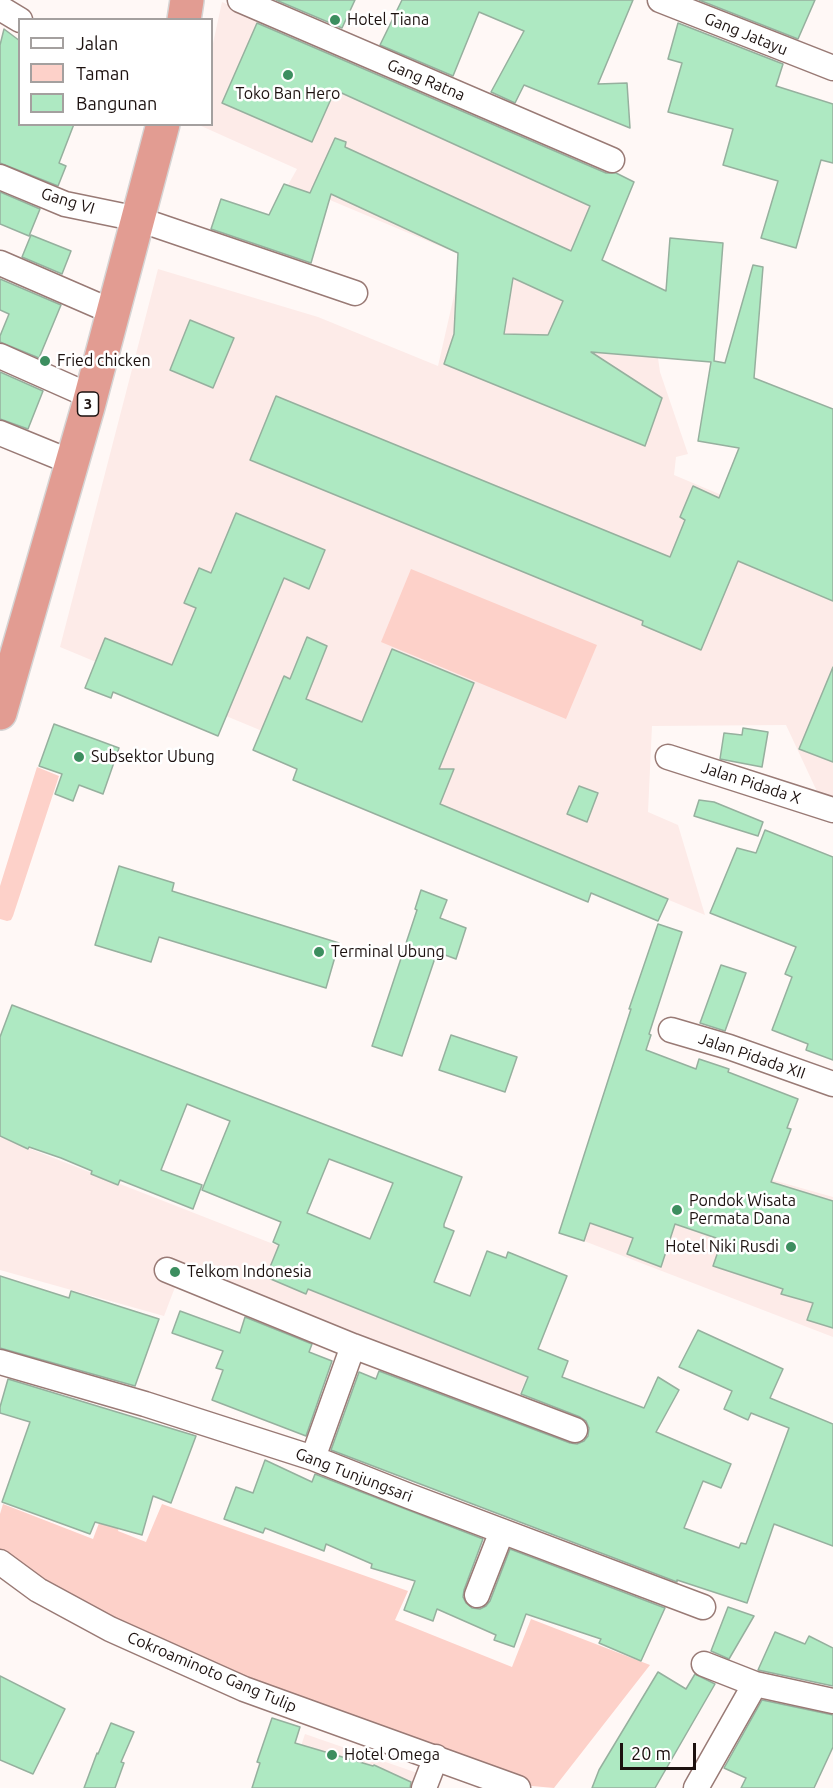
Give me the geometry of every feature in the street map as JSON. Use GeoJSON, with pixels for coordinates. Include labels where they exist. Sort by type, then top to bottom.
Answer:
{"type":"FeatureCollection","features":[{"type":"Feature","properties":{"kind":"highway"},"geometry":{"type":"LineString","coordinates":[[184,18],[188,0]]}},
{"type":"Feature","properties":{"kind":"highway","name":"3"},"geometry":{"type":"LineString","coordinates":[[0,713],[90,396],[162,126]]}},
{"type":"Feature","properties":{"kind":"street","name":"Gang Ratna"},"geometry":{"type":"LineString","coordinates":[[240,0],[612,160]]}},
{"type":"Feature","properties":{"kind":"street","name":"Gang Jatayu"},"geometry":{"type":"LineString","coordinates":[[660,0],[833,69]]}},
{"type":"Feature","properties":{"kind":"street"},"geometry":{"type":"LineString","coordinates":[[0,8],[18,19]]}},
{"type":"Feature","properties":{"kind":"street","name":"Gang VI"},"geometry":{"type":"LineString","coordinates":[[0,177],[65,204],[138,219],[355,293]]}},
{"type":"Feature","properties":{"kind":"street"},"geometry":{"type":"LineString","coordinates":[[0,263],[113,312]]}},
{"type":"Feature","properties":{"kind":"street"},"geometry":{"type":"LineString","coordinates":[[0,356],[90,396]]}},
{"type":"Feature","properties":{"kind":"street"},"geometry":{"type":"LineString","coordinates":[[0,433],[71,462]]}},
{"type":"Feature","properties":{"kind":"street","name":"Jalan Pidada X"},"geometry":{"type":"LineString","coordinates":[[668,757],[833,810]]}},
{"type":"Feature","properties":{"kind":"street","name":"Jalan Pidada XII"},"geometry":{"type":"LineString","coordinates":[[671,1030],[729,1047],[833,1084]]}},
{"type":"Feature","properties":{"kind":"street"},"geometry":{"type":"LineString","coordinates":[[166,1270],[353,1346],[575,1430]]}},
{"type":"Feature","properties":{"kind":"street"},"geometry":{"type":"LineString","coordinates":[[313,1458],[353,1346]]}},
{"type":"Feature","properties":{"kind":"street","name":"Gang Tunjungsari"},"geometry":{"type":"LineString","coordinates":[[0,1362],[145,1404],[313,1458],[703,1607]]}},
{"type":"Feature","properties":{"kind":"street"},"geometry":{"type":"LineString","coordinates":[[477,1595],[502,1531]]}},
{"type":"Feature","properties":{"kind":"street","name":"Cokroaminoto Gang Tulip"},"geometry":{"type":"LineString","coordinates":[[0,1562],[38,1590],[130,1638],[244,1689],[519,1788]]}},
{"type":"Feature","properties":{"kind":"street"},"geometry":{"type":"LineString","coordinates":[[704,1664],[755,1684],[833,1701]]}},
{"type":"Feature","properties":{"kind":"street"},"geometry":{"type":"LineString","coordinates":[[696,1788],[755,1684]]}},
{"type":"Feature","properties":{"kind":"street"},"geometry":{"type":"LineString","coordinates":[[424,1788],[436,1757]]}},
{"type":"Feature","properties":{"kind":"shaded area"},"geometry":{"type":"Polygon","coordinates":[[[222,2],[355,55],[634,182],[602,260],[647,282],[660,372],[688,454],[676,457],[674,475],[833,542],[833,803],[821,800],[786,725],[652,726],[648,812],[678,825],[705,915],[60,647],[158,269],[318,317],[438,366],[463,256],[330,200],[288,185],[297,169],[201,126],[213,126],[213,43],[222,2]]]}},
{"type":"Feature","properties":{"kind":"shaded area","name":"Pondok Wisata Permata Dana"},"geometry":{"type":"Polygon","coordinates":[[[621,1126],[769,1179],[833,1197],[833,1337],[584,1241],[621,1126]]]}},
{"type":"Feature","properties":{"kind":"shaded area","name":"Telkom Indonesia"},"geometry":{"type":"Polygon","coordinates":[[[0,1137],[539,1348],[515,1405],[180,1274],[164,1316],[0,1270],[0,1137]]]}},
{"type":"Feature","properties":{"kind":"shaded area","name":"Hotel Omega"},"geometry":{"type":"Polygon","coordinates":[[[305,1734],[426,1776],[420,1788],[287,1788],[305,1734]]]}},
{"type":"Feature","properties":{"kind":"green space"},"geometry":{"type":"Polygon","coordinates":[[[411,569],[597,645],[566,719],[381,642],[411,569]]]}},
{"type":"Feature","properties":{"kind":"green space"},"geometry":{"type":"Polygon","coordinates":[[[37,767],[59,776],[13,916],[7,921],[0,919],[0,886],[37,767]]]}},
{"type":"Feature","properties":{"kind":"green space"},"geometry":{"type":"Polygon","coordinates":[[[108,1499],[126,1505],[118,1531],[146,1542],[162,1504],[408,1591],[395,1620],[512,1667],[531,1619],[650,1665],[554,1788],[532,1786],[244,1682],[113,1624],[0,1552],[0,1514],[3,1504],[93,1539],[108,1499]]]}},
{"type":"Feature","properties":{"kind":"building","name":"Hotel Tiana"},"geometry":{"type":"Polygon","coordinates":[[[276,0],[355,0],[342,28],[276,0]]]}},
{"type":"Feature","properties":{"kind":"building"},"geometry":{"type":"Polygon","coordinates":[[[402,0],[633,0],[598,84],[627,83],[630,128],[524,85],[515,103],[491,92],[524,31],[479,12],[453,76],[380,45],[402,0]]]}},
{"type":"Feature","properties":{"kind":"building"},"geometry":{"type":"Polygon","coordinates":[[[699,0],[815,0],[798,39],[699,0]]]}},
{"type":"Feature","properties":{"kind":"building"},"geometry":{"type":"Polygon","coordinates":[[[257,23],[606,173],[616,173],[634,182],[602,260],[666,291],[670,238],[723,243],[714,361],[725,363],[753,265],[763,267],[754,378],[833,409],[833,601],[738,561],[701,650],[642,625],[643,621],[250,460],[276,396],[670,557],[685,520],[680,517],[693,486],[719,498],[739,448],[698,441],[711,362],[591,352],[662,398],[645,446],[444,364],[454,334],[458,253],[331,194],[311,263],[211,229],[221,199],[269,215],[284,184],[310,193],[335,138],[346,142],[345,147],[571,251],[590,206],[335,90],[312,142],[222,103],[257,23]],[[513,278],[504,334],[548,335],[563,301],[513,278]]]}},
{"type":"Feature","properties":{"kind":"building"},"geometry":{"type":"Polygon","coordinates":[[[678,23],[783,64],[776,86],[833,104],[833,163],[821,160],[796,248],[761,238],[778,181],[723,165],[733,129],[668,112],[682,63],[668,59],[678,23]]]}},
{"type":"Feature","properties":{"kind":"building"},"geometry":{"type":"Polygon","coordinates":[[[4,29],[18,40],[18,126],[73,126],[59,163],[66,166],[58,186],[0,163],[0,45],[4,29]]]}},
{"type":"Feature","properties":{"kind":"building"},"geometry":{"type":"Polygon","coordinates":[[[0,192],[40,209],[29,236],[0,224],[0,192]]]}},
{"type":"Feature","properties":{"kind":"building"},"geometry":{"type":"Polygon","coordinates":[[[31,235],[71,251],[62,274],[22,257],[31,235]]]}},
{"type":"Feature","properties":{"kind":"building"},"geometry":{"type":"Polygon","coordinates":[[[0,279],[61,305],[39,358],[0,342],[0,336],[9,314],[0,310],[0,279]]]}},
{"type":"Feature","properties":{"kind":"building"},"geometry":{"type":"Polygon","coordinates":[[[190,320],[234,338],[213,388],[170,370],[190,320]]]}},
{"type":"Feature","properties":{"kind":"building"},"geometry":{"type":"Polygon","coordinates":[[[0,372],[43,391],[28,429],[0,419],[0,372]]]}},
{"type":"Feature","properties":{"kind":"building"},"geometry":{"type":"Polygon","coordinates":[[[236,513],[325,550],[309,589],[284,578],[218,736],[113,692],[111,698],[85,688],[105,638],[172,665],[196,608],[184,603],[199,568],[211,573],[236,513]]]}},
{"type":"Feature","properties":{"kind":"building"},"geometry":{"type":"Polygon","coordinates":[[[307,637],[327,646],[306,699],[362,722],[392,649],[474,683],[439,769],[454,769],[440,804],[668,899],[658,921],[591,893],[588,902],[293,780],[297,769],[253,750],[284,676],[290,679],[307,637]]]}},
{"type":"Feature","properties":{"kind":"building"},"geometry":{"type":"Polygon","coordinates":[[[833,667],[833,762],[799,749],[833,667]]]}},
{"type":"Feature","properties":{"kind":"building","name":"Subsektor Ubung"},"geometry":{"type":"Polygon","coordinates":[[[54,724],[119,748],[103,794],[79,785],[73,801],[55,794],[62,774],[39,766],[54,724]]]}},
{"type":"Feature","properties":{"kind":"building"},"geometry":{"type":"Polygon","coordinates":[[[743,728],[768,732],[762,767],[720,759],[724,733],[742,735],[743,728]]]}},
{"type":"Feature","properties":{"kind":"building"},"geometry":{"type":"Polygon","coordinates":[[[579,786],[598,793],[587,822],[567,814],[579,786]]]}},
{"type":"Feature","properties":{"kind":"building"},"geometry":{"type":"Polygon","coordinates":[[[699,800],[714,802],[763,822],[758,836],[694,816],[699,800]]]}},
{"type":"Feature","properties":{"kind":"building"},"geometry":{"type":"Polygon","coordinates":[[[765,830],[833,857],[833,1060],[806,1050],[808,1044],[772,1030],[792,977],[785,974],[796,947],[710,913],[737,848],[756,853],[765,830]]]}},
{"type":"Feature","properties":{"kind":"building"},"geometry":{"type":"Polygon","coordinates":[[[119,866],[174,883],[172,891],[339,943],[326,988],[159,937],[151,962],[95,945],[119,866]]]}},
{"type":"Feature","properties":{"kind":"building"},"geometry":{"type":"Polygon","coordinates":[[[421,890],[447,900],[440,918],[466,928],[456,959],[437,952],[402,1056],[372,1046],[417,910],[415,909],[421,890]]]}},
{"type":"Feature","properties":{"kind":"building"},"geometry":{"type":"Polygon","coordinates":[[[658,924],[682,932],[646,1050],[696,1069],[699,1059],[729,1069],[728,1072],[798,1099],[787,1128],[791,1129],[771,1182],[833,1201],[833,1328],[807,1320],[813,1303],[781,1294],[783,1289],[713,1266],[722,1240],[675,1224],[661,1267],[627,1254],[633,1238],[590,1223],[584,1241],[559,1233],[658,924]]]}},
{"type":"Feature","properties":{"kind":"building"},"geometry":{"type":"Polygon","coordinates":[[[721,965],[746,973],[725,1031],[700,1023],[721,965]]]}},
{"type":"Feature","properties":{"kind":"building"},"geometry":{"type":"Polygon","coordinates":[[[12,1005],[462,1177],[444,1224],[444,1227],[454,1231],[434,1282],[470,1296],[487,1251],[506,1258],[508,1252],[567,1276],[538,1349],[568,1361],[562,1377],[644,1408],[658,1377],[679,1390],[656,1432],[731,1464],[721,1488],[703,1481],[684,1528],[739,1548],[741,1543],[746,1544],[789,1428],[751,1413],[748,1420],[724,1409],[732,1391],[679,1367],[698,1330],[783,1369],[770,1398],[833,1424],[833,1546],[774,1524],[747,1603],[677,1580],[677,1582],[331,1450],[359,1372],[376,1379],[379,1371],[570,1443],[577,1444],[584,1441],[588,1436],[589,1428],[586,1421],[580,1417],[521,1394],[528,1377],[308,1289],[306,1294],[266,1277],[279,1245],[273,1242],[281,1222],[202,1190],[230,1121],[187,1104],[161,1170],[202,1185],[193,1209],[120,1180],[118,1185],[61,1158],[29,1147],[28,1149],[0,1136],[0,1037],[12,1005]],[[329,1159],[307,1213],[370,1239],[393,1183],[329,1159]]]}},
{"type":"Feature","properties":{"kind":"building"},"geometry":{"type":"Polygon","coordinates":[[[451,1035],[517,1057],[505,1092],[439,1070],[451,1035]]]}},
{"type":"Feature","properties":{"kind":"building"},"geometry":{"type":"Polygon","coordinates":[[[0,1276],[69,1298],[71,1291],[159,1319],[135,1386],[0,1348],[0,1276]]]}},
{"type":"Feature","properties":{"kind":"building"},"geometry":{"type":"Polygon","coordinates":[[[180,1311],[240,1333],[245,1317],[312,1344],[309,1352],[332,1361],[306,1436],[212,1400],[223,1370],[216,1368],[223,1351],[172,1333],[180,1311]]]}},
{"type":"Feature","properties":{"kind":"building"},"geometry":{"type":"Polygon","coordinates":[[[8,1379],[196,1436],[171,1503],[153,1496],[142,1535],[95,1522],[90,1534],[2,1502],[30,1422],[0,1413],[8,1379]]]}},
{"type":"Feature","properties":{"kind":"building"},"geometry":{"type":"Polygon","coordinates":[[[265,1460],[312,1482],[315,1474],[483,1539],[464,1590],[463,1597],[472,1608],[480,1609],[490,1601],[510,1549],[665,1608],[641,1661],[599,1643],[601,1639],[526,1614],[514,1647],[494,1640],[496,1635],[437,1609],[433,1621],[404,1610],[415,1581],[371,1568],[372,1564],[326,1544],[324,1551],[265,1528],[263,1533],[224,1519],[236,1487],[253,1493],[265,1460]]]}},
{"type":"Feature","properties":{"kind":"building"},"geometry":{"type":"Polygon","coordinates":[[[728,1607],[754,1616],[729,1659],[711,1651],[728,1607]]]}},
{"type":"Feature","properties":{"kind":"building"},"geometry":{"type":"Polygon","coordinates":[[[775,1632],[805,1644],[809,1636],[833,1648],[833,1686],[758,1670],[775,1632]]]}},
{"type":"Feature","properties":{"kind":"building"},"geometry":{"type":"Polygon","coordinates":[[[658,1672],[686,1689],[695,1674],[715,1684],[655,1788],[592,1788],[599,1770],[658,1672]]]}},
{"type":"Feature","properties":{"kind":"building"},"geometry":{"type":"Polygon","coordinates":[[[0,1676],[65,1709],[33,1774],[0,1760],[0,1676]]]}},
{"type":"Feature","properties":{"kind":"building"},"geometry":{"type":"Polygon","coordinates":[[[762,1700],[833,1715],[833,1747],[814,1788],[741,1788],[746,1778],[724,1768],[762,1700]]]}},
{"type":"Feature","properties":{"kind":"building"},"geometry":{"type":"Polygon","coordinates":[[[272,1718],[300,1727],[295,1743],[374,1765],[411,1782],[410,1788],[252,1788],[260,1763],[257,1762],[272,1718]]]}},
{"type":"Feature","properties":{"kind":"building"},"geometry":{"type":"Polygon","coordinates":[[[111,1723],[134,1732],[121,1762],[124,1763],[115,1788],[84,1788],[97,1753],[111,1723]]]}},
{"type":"Feature","properties":{"kind":"place","name":"Hotel Tiana"},"geometry":{"type":"Point","coordinates":[335,20]}},
{"type":"Feature","properties":{"kind":"place","name":"Toko Ban Hero"},"geometry":{"type":"Point","coordinates":[288,75]}},
{"type":"Feature","properties":{"kind":"place","name":"Fried chicken"},"geometry":{"type":"Point","coordinates":[45,361]}},
{"type":"Feature","properties":{"kind":"place","name":"Subsektor Ubung"},"geometry":{"type":"Point","coordinates":[79,757]}},
{"type":"Feature","properties":{"kind":"place","name":"Terminal Ubung"},"geometry":{"type":"Point","coordinates":[319,952]}},
{"type":"Feature","properties":{"kind":"place","name":"Pondok Wisata Permata Dana"},"geometry":{"type":"Point","coordinates":[677,1210]}},
{"type":"Feature","properties":{"kind":"place","name":"Hotel Niki Rusdi"},"geometry":{"type":"Point","coordinates":[791,1247]}},
{"type":"Feature","properties":{"kind":"place","name":"Telkom Indonesia"},"geometry":{"type":"Point","coordinates":[175,1272]}},
{"type":"Feature","properties":{"kind":"place","name":"Hotel Omega"},"geometry":{"type":"Point","coordinates":[332,1755]}}]}
